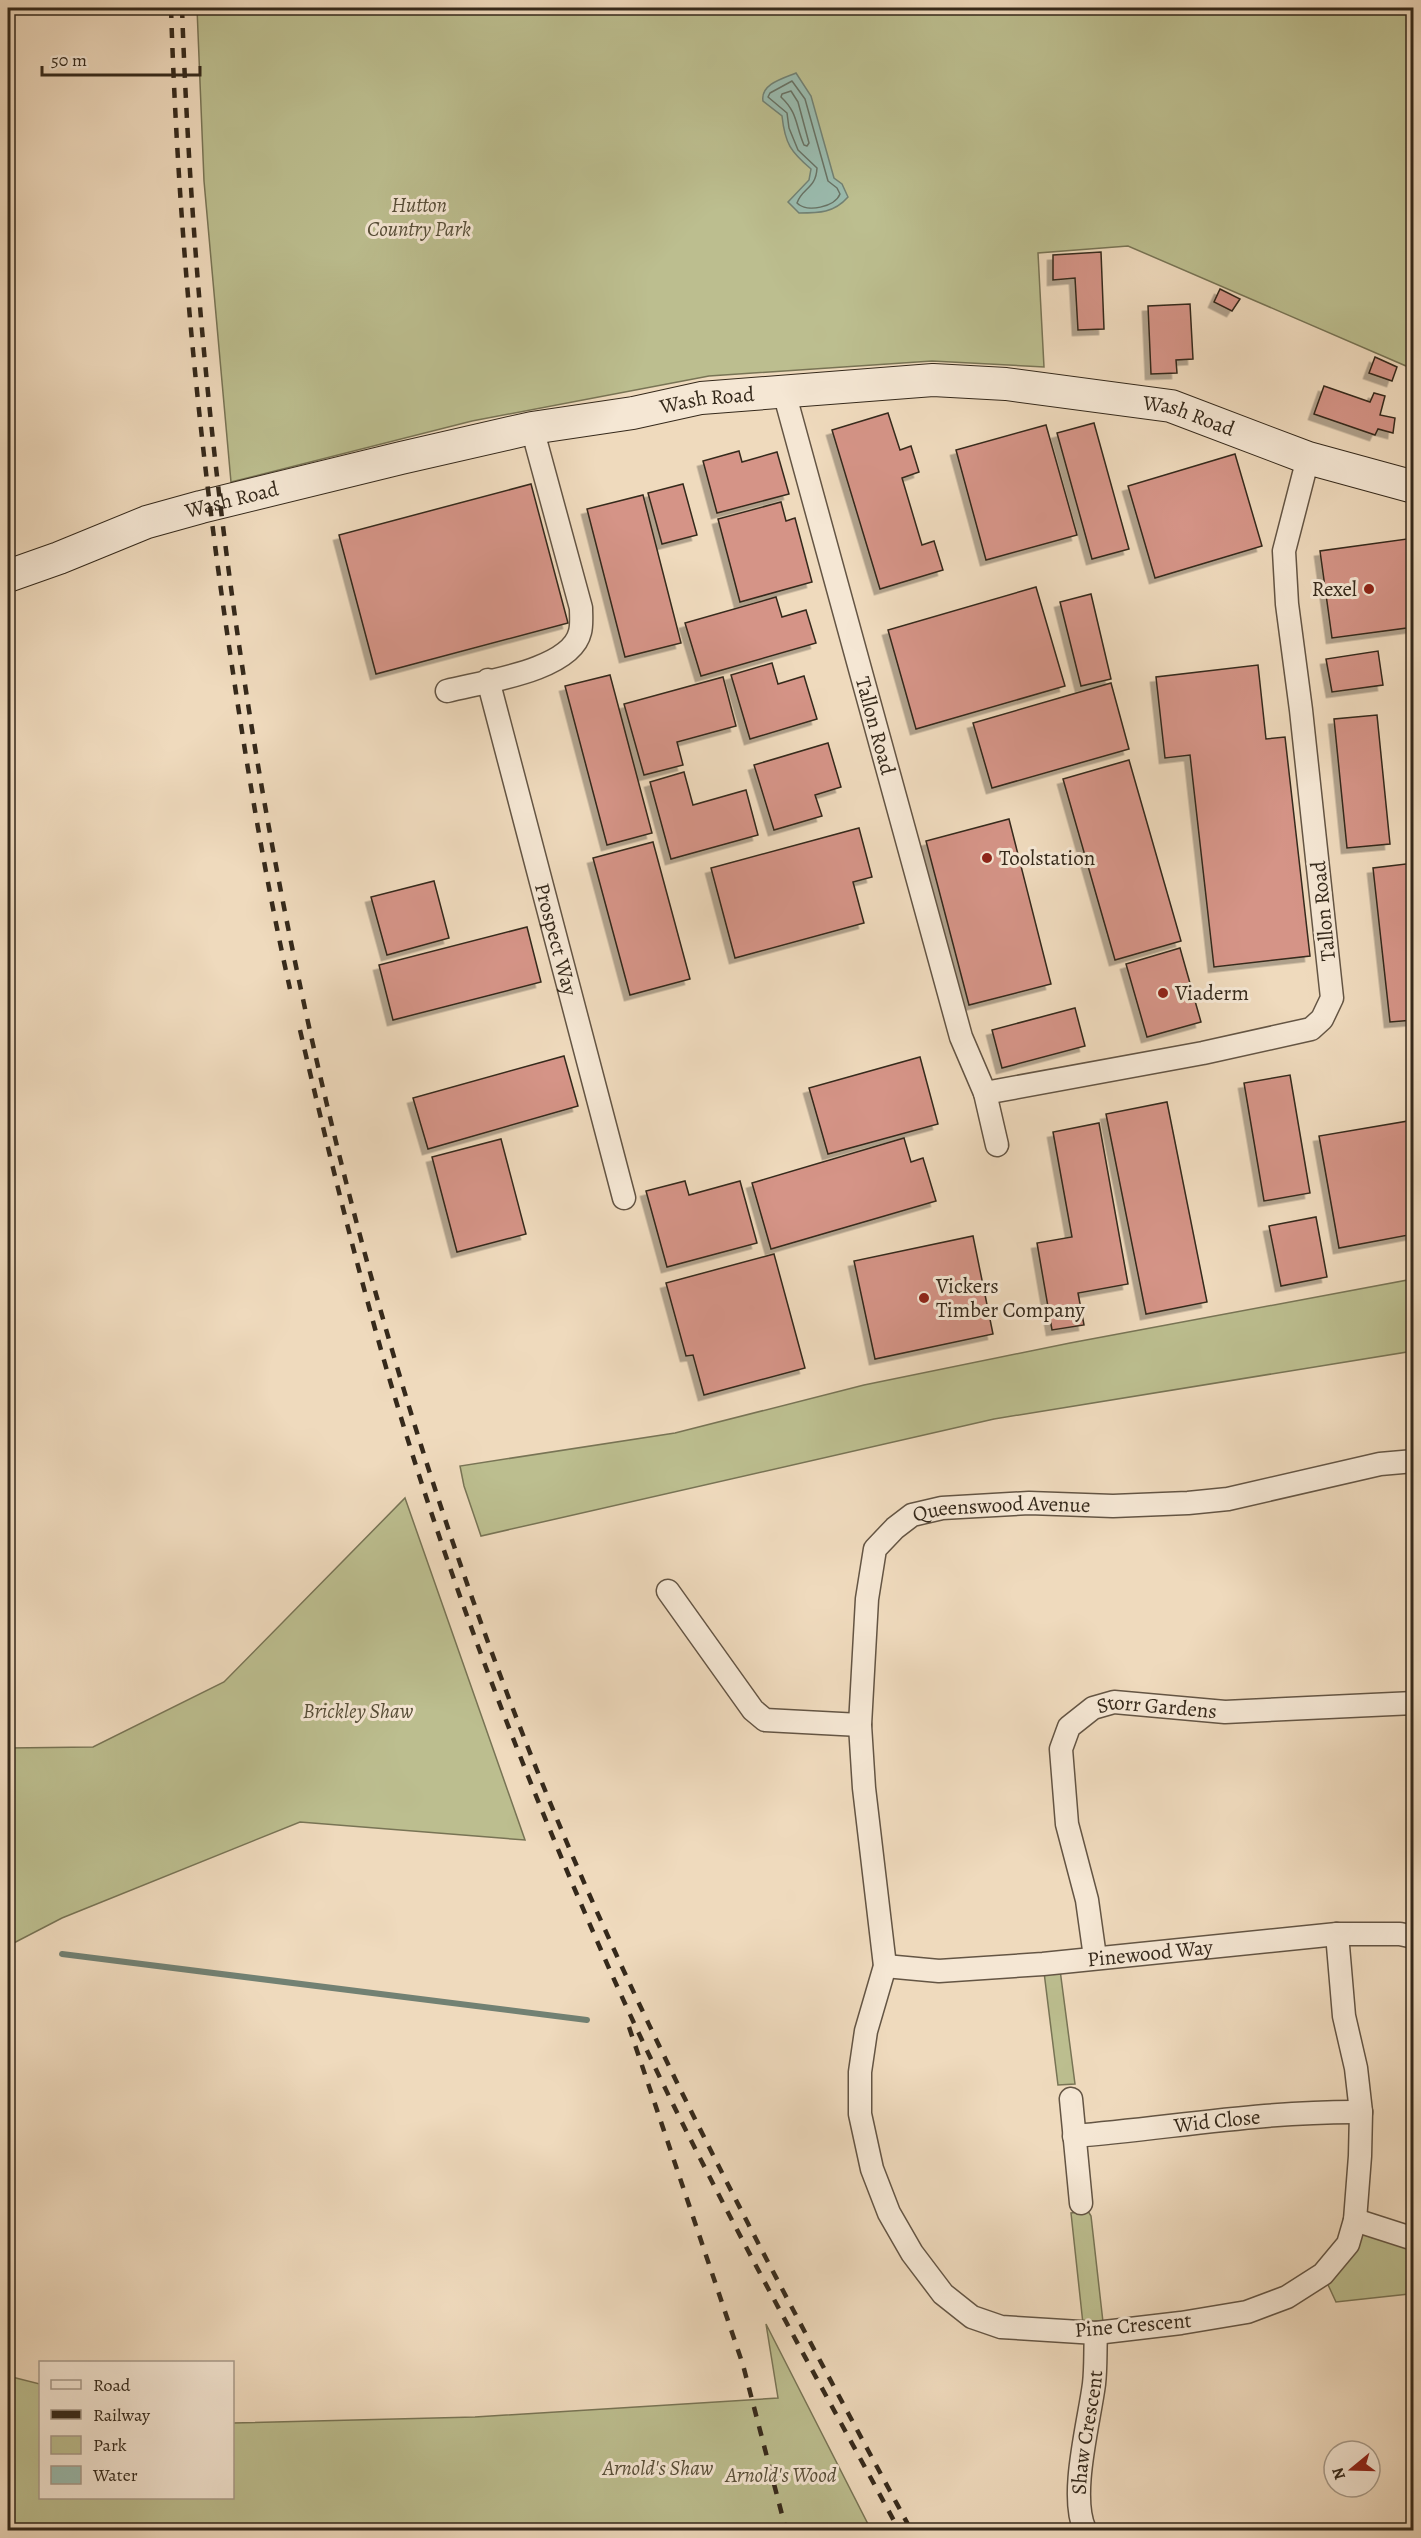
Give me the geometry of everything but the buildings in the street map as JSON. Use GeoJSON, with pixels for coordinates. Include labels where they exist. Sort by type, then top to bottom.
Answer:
{"type":"FeatureCollection","features":[{"type":"Feature","properties":{"kind":"street","name":"Wash Road"},"geometry":{"type":"LineString","coordinates":[[8,576],[147,522],[401,458],[532,428],[633,413],[701,398],[933,380],[1006,384],[1171,406],[1308,458],[1413,488]]}},
{"type":"Feature","properties":{"kind":"street","name":"Tallon Road"},"geometry":{"type":"LineString","coordinates":[[784,392],[961,1037],[985,1094],[997,1145]]}},
{"type":"Feature","properties":{"kind":"street"},"geometry":{"type":"LineString","coordinates":[[447,691],[547,665],[569,651],[580,633],[581,608],[532,428]]}},
{"type":"Feature","properties":{"kind":"street","name":"Tallon Road"},"geometry":{"type":"LineString","coordinates":[[985,1094],[1311,1029],[1322,1019],[1332,998],[1287,603],[1284,551],[1308,458]]}},
{"type":"Feature","properties":{"kind":"street","name":"Prospect Way"},"geometry":{"type":"LineString","coordinates":[[488,680],[624,1198]]}},
{"type":"Feature","properties":{"kind":"street","name":"Queenswood Avenue"},"geometry":{"type":"LineString","coordinates":[[885,1966],[864,1788],[860,1725],[867,1599],[875,1549],[895,1528],[912,1515],[942,1508],[1029,1503],[1113,1506],[1198,1502],[1228,1498],[1380,1464],[1413,1461]]}},
{"type":"Feature","properties":{"kind":"street"},"geometry":{"type":"LineString","coordinates":[[668,1591],[753,1710],[765,1720],[860,1725]]}},
{"type":"Feature","properties":{"kind":"street","name":"Storr Gardens"},"geometry":{"type":"LineString","coordinates":[[1095,1957],[1088,1900],[1067,1824],[1061,1749],[1069,1727],[1093,1708],[1114,1702],[1225,1712],[1413,1703]]}},
{"type":"Feature","properties":{"kind":"street","name":"Pinewood Way"},"geometry":{"type":"LineString","coordinates":[[885,1966],[939,1971],[1043,1964],[1337,1934],[1400,1934],[1413,1937]]}},
{"type":"Feature","properties":{"kind":"street","name":"Pine Crescent"},"geometry":{"type":"LineString","coordinates":[[885,1966],[866,2031],[860,2072],[860,2114],[872,2169],[889,2213],[912,2253],[943,2294],[972,2317],[1001,2327],[1096,2333],[1181,2323],[1247,2312],[1287,2297],[1323,2274],[1348,2244],[1355,2220],[1361,2112],[1356,2068],[1344,2016],[1337,1934]]}},
{"type":"Feature","properties":{"kind":"street"},"geometry":{"type":"LineString","coordinates":[[1071,2099],[1081,2203]]}},
{"type":"Feature","properties":{"kind":"street","name":"Wid Close"},"geometry":{"type":"LineString","coordinates":[[1074,2136],[1149,2130],[1304,2112],[1361,2112]]}},
{"type":"Feature","properties":{"kind":"street"},"geometry":{"type":"LineString","coordinates":[[1355,2220],[1413,2239]]}},
{"type":"Feature","properties":{"kind":"street","name":"Shaw Crescent"},"geometry":{"type":"LineString","coordinates":[[1085,2530],[1080,2520],[1078,2493],[1094,2381],[1096,2333]]}},
{"type":"Feature","properties":{"kind":"green space","name":"Hutton Country Park"},"geometry":{"type":"Polygon","coordinates":[[[197,8],[1413,8],[1413,369],[1128,246],[1038,253],[1044,367],[932,361],[709,376],[472,421],[231,482],[204,181],[197,8]]]}},
{"type":"Feature","properties":{"kind":"green space"},"geometry":{"type":"Polygon","coordinates":[[[1413,1279],[1413,1351],[994,1419],[481,1536],[464,1486],[460,1466],[675,1433],[864,1385],[1070,1343],[1413,1279]]]}},
{"type":"Feature","properties":{"kind":"green space","name":"Brickley Shaw"},"geometry":{"type":"Polygon","coordinates":[[[405,1498],[525,1840],[300,1822],[62,1918],[8,1946],[8,1748],[93,1747],[224,1682],[405,1498]]]}},
{"type":"Feature","properties":{"kind":"green space"},"geometry":{"type":"Polygon","coordinates":[[[1059,1962],[1075,2084],[1058,2085],[1043,1964],[1059,1962]]]}},
{"type":"Feature","properties":{"kind":"green space"},"geometry":{"type":"Polygon","coordinates":[[[1088,2211],[1091,2216],[1103,2322],[1083,2324],[1071,2213],[1088,2211]]]}},
{"type":"Feature","properties":{"kind":"green space"},"geometry":{"type":"Polygon","coordinates":[[[1355,2220],[1413,2239],[1413,2283],[1409,2294],[1336,2302],[1323,2274],[1355,2220]]]}},
{"type":"Feature","properties":{"kind":"green space","name":"Arnold's Shaw"},"geometry":{"type":"Polygon","coordinates":[[[766,2324],[871,2530],[8,2530],[8,2376],[39,2384],[39,2499],[234,2499],[234,2423],[475,2417],[778,2398],[766,2324]]]}},
{"type":"Feature","properties":{"kind":"water"},"geometry":{"type":"Polygon","coordinates":[[[796,73],[811,96],[834,178],[842,184],[848,197],[826,211],[799,213],[788,202],[809,180],[811,169],[790,147],[782,116],[763,101],[765,90],[769,86],[796,73]]]}},
{"type":"Feature","properties":{"kind":"waterway"},"geometry":{"type":"LineString","coordinates":[[62,1954],[587,2020]]}},
{"type":"Feature","properties":{"kind":"railway"},"geometry":{"type":"LineString","coordinates":[[171,8],[179,173],[200,420],[220,584],[251,787],[290,989]]}},
{"type":"Feature","properties":{"kind":"railway"},"geometry":{"type":"LineString","coordinates":[[182,8],[194,229],[214,450],[243,670],[280,889],[327,1105],[383,1320],[449,1531],[525,1740],[611,1943],[756,2239],[911,2530]]}},
{"type":"Feature","properties":{"kind":"railway"},"geometry":{"type":"LineString","coordinates":[[300,1030],[369,1309],[396,1401],[465,1610],[544,1815],[634,2024],[706,2170],[899,2530]]}},
{"type":"Feature","properties":{"kind":"railway"},"geometry":{"type":"LineString","coordinates":[[629,2027],[743,2365],[786,2530]]}},
{"type":"Feature","properties":{"kind":"place","name":"Rexel"},"geometry":{"type":"Point","coordinates":[1369,589]}},
{"type":"Feature","properties":{"kind":"place","name":"Toolstation"},"geometry":{"type":"Point","coordinates":[987,858]}},
{"type":"Feature","properties":{"kind":"place","name":"Viaderm"},"geometry":{"type":"Point","coordinates":[1163,993]}},
{"type":"Feature","properties":{"kind":"place","name":"Vickers Timber Company"},"geometry":{"type":"Point","coordinates":[924,1298]}},
{"type":"Feature","properties":{"kind":"park label","name":"Arnold's Wood"},"geometry":{"type":"Point","coordinates":[781,2475]}}]}
